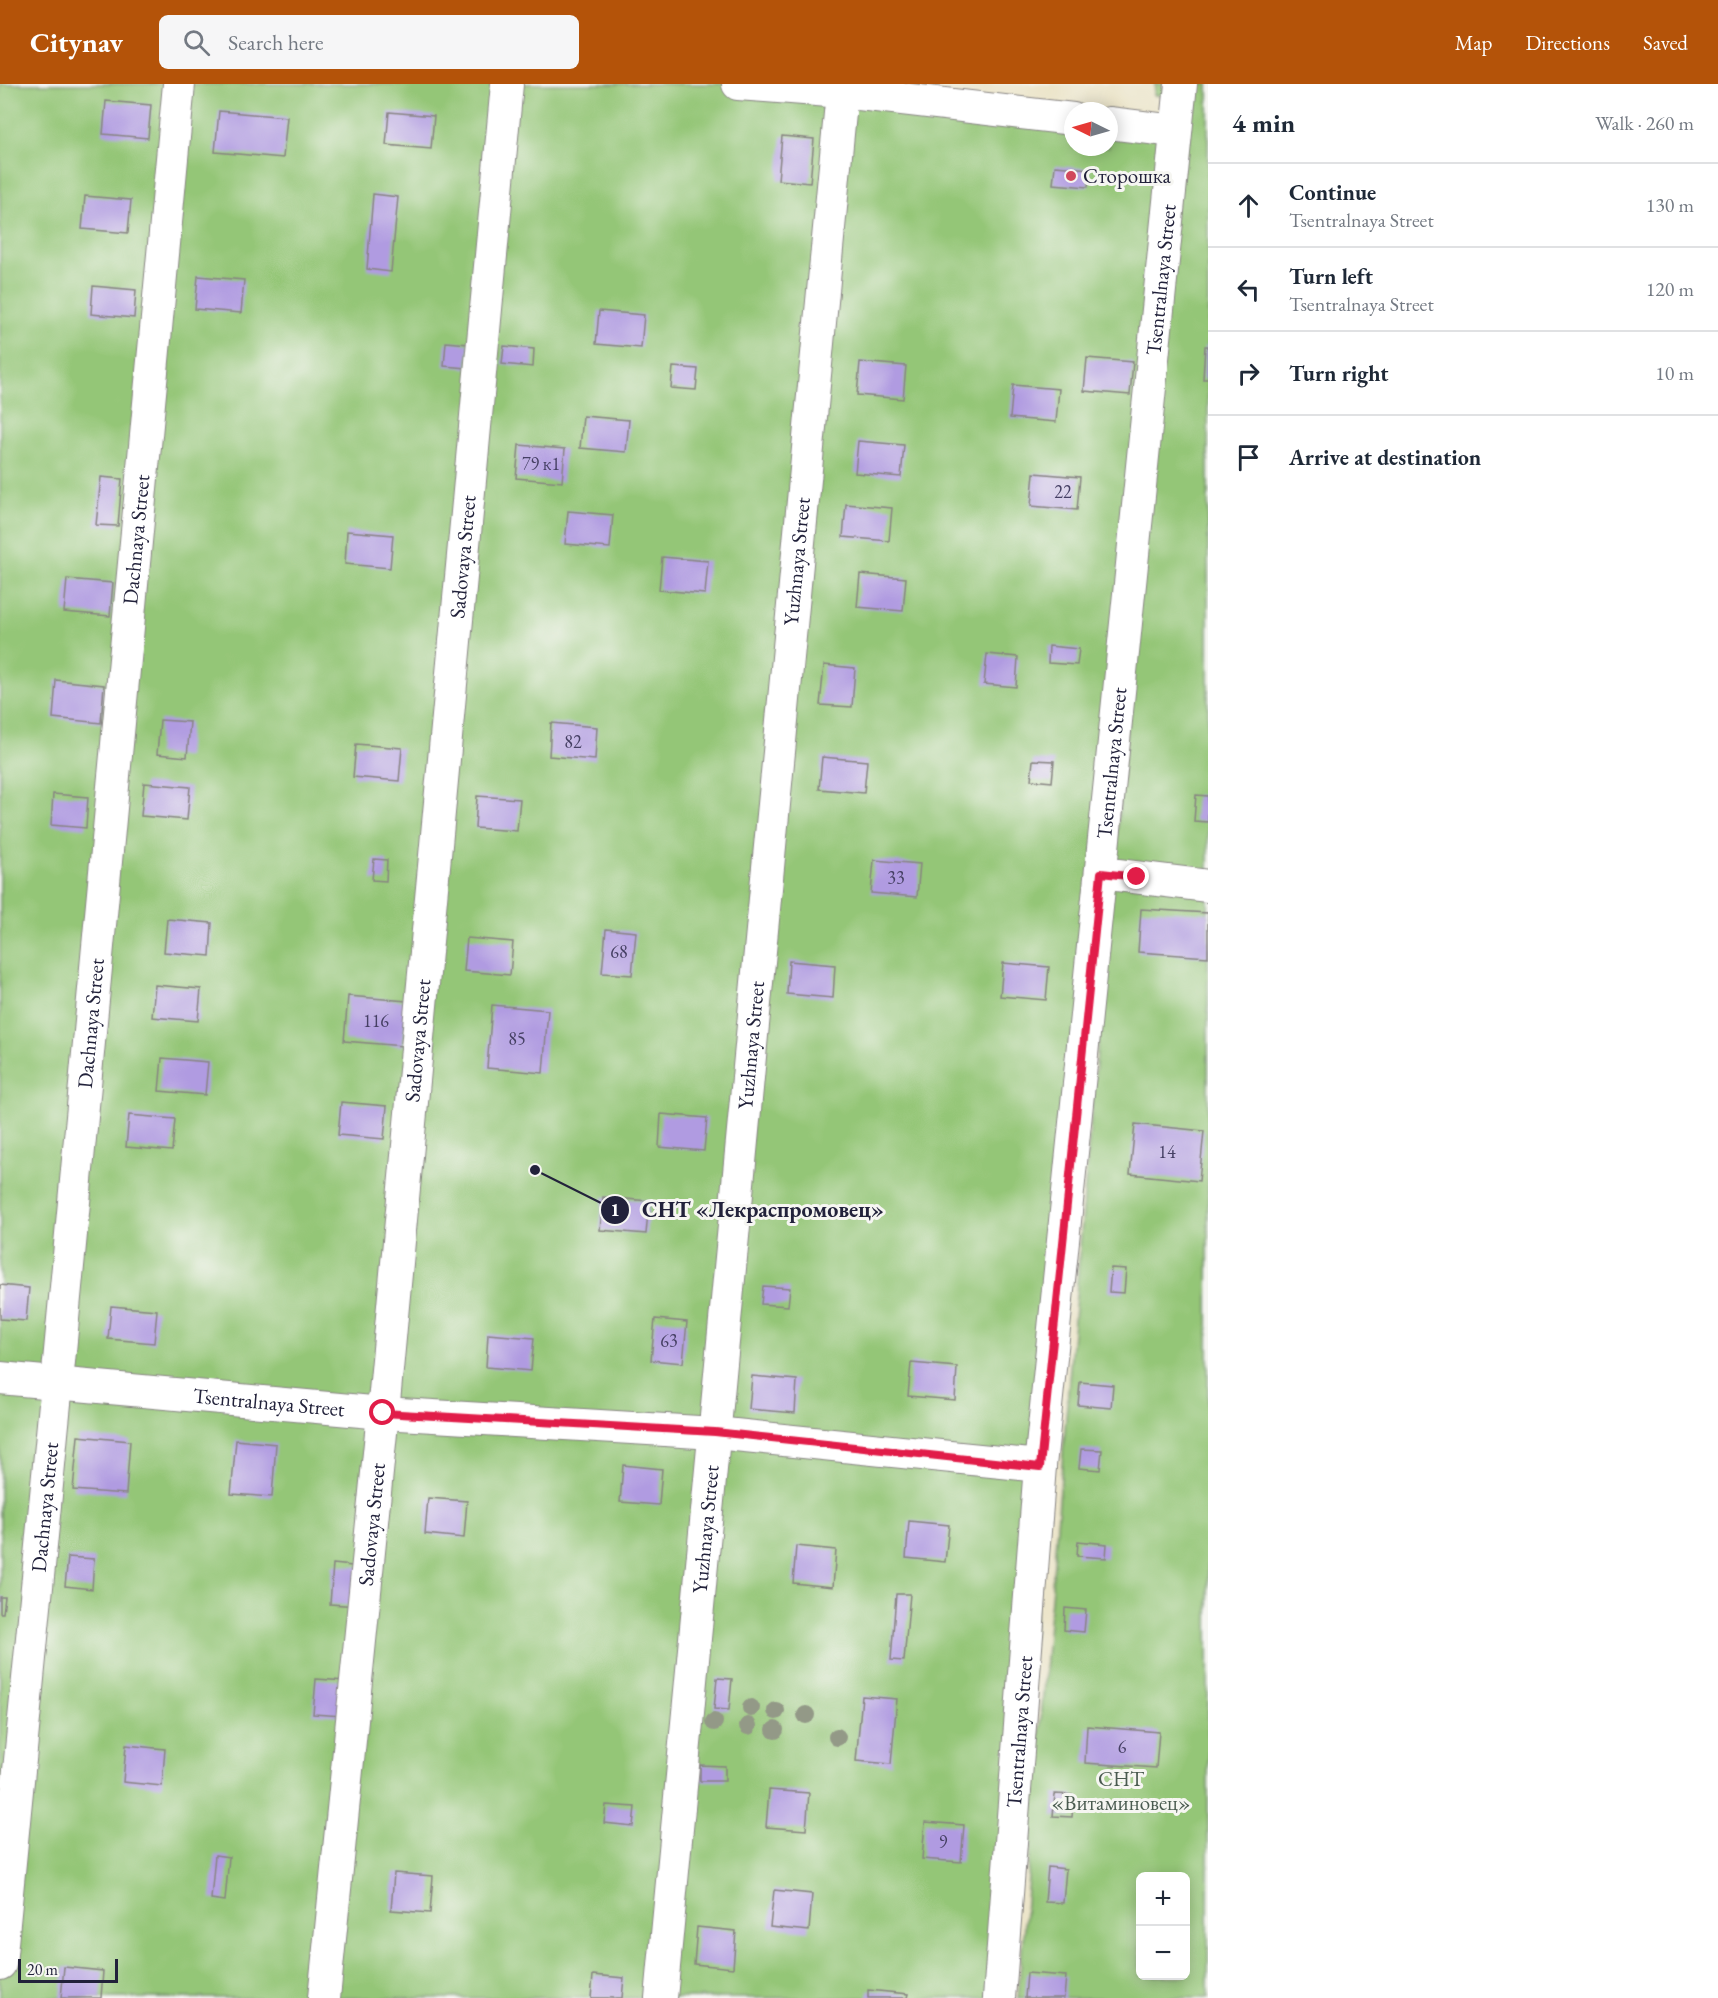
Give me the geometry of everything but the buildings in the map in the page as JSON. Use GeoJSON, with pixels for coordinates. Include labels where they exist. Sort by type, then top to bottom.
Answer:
{"type":"FeatureCollection","features":[{"type":"Feature","properties":{"kind":"street","name":"Dachnaya Street"},"geometry":{"type":"LineString","coordinates":[[0,1964],[179,84]]}},
{"type":"Feature","properties":{"kind":"street","name":"Sadovaya Street"},"geometry":{"type":"LineString","coordinates":[[324,1998],[383,1413],[507,84]]}},
{"type":"Feature","properties":{"kind":"street"},"geometry":{"type":"LineString","coordinates":[[738,84],[842,92],[1064,118]]}},
{"type":"Feature","properties":{"kind":"street","name":"Tsentralnaya Street"},"geometry":{"type":"LineString","coordinates":[[999,1998],[1040,1467],[1181,84]]}},
{"type":"Feature","properties":{"kind":"street","name":"Yuzhnaya Street"},"geometry":{"type":"LineString","coordinates":[[661,1998],[842,92]]}},
{"type":"Feature","properties":{"kind":"street"},"geometry":{"type":"LineString","coordinates":[[1118,124],[1175,131]]}},
{"type":"Feature","properties":{"kind":"street"},"geometry":{"type":"LineString","coordinates":[[1101,873],[1208,886]]}},
{"type":"Feature","properties":{"kind":"street","name":"Tsentralnaya Street"},"geometry":{"type":"LineString","coordinates":[[0,1378],[383,1413],[715,1432],[1040,1467]]}},
{"type":"Feature","properties":{"kind":"green space"},"geometry":{"type":"Polygon","coordinates":[[[0,84],[738,84],[1064,118],[1064,156],[1118,156],[1118,124],[1175,131],[999,1998],[0,1998],[0,84]]]}},
{"type":"Feature","properties":{"kind":"green space","name":"СНТ «Витаминовец»"},"geometry":{"type":"Polygon","coordinates":[[[1155,84],[1208,84],[1208,1998],[1018,1998],[1087,1162],[1184,98],[1154,95],[1155,84]]]}},
{"type":"Feature","properties":{"kind":"place","name":"Сторошка"},"geometry":{"type":"Point","coordinates":[1071,176]}},
{"type":"Feature","properties":{"kind":"place","name":"СНТ «Лекраспромовец»"},"geometry":{"type":"Point","coordinates":[535,1170]}},
{"type":"Feature","properties":{"kind":"route"},"geometry":{"type":"LineString","coordinates":[[383,1413],[715,1432],[1040,1467],[1101,873],[1137,877]]}}]}
